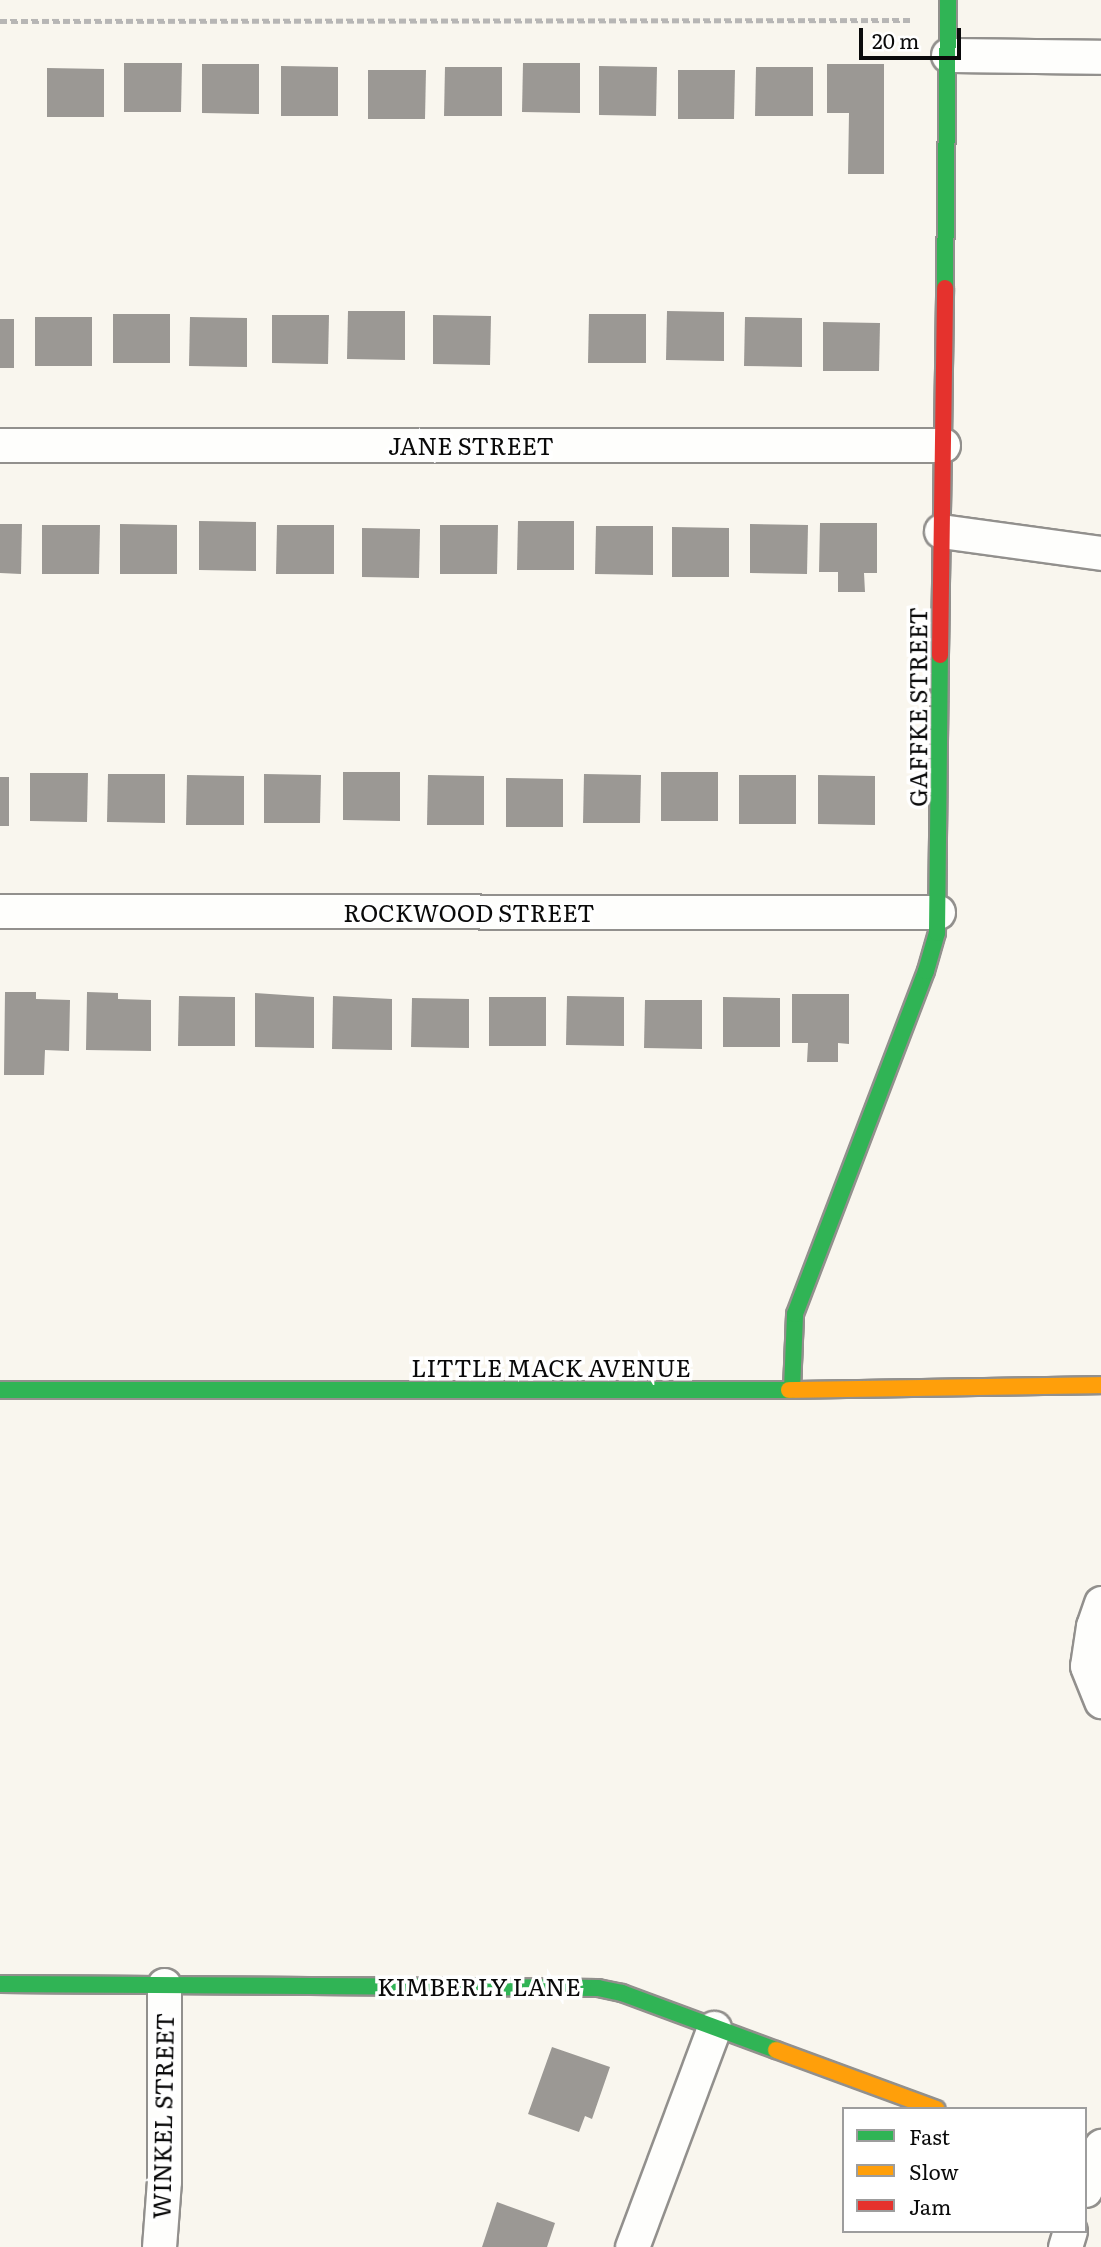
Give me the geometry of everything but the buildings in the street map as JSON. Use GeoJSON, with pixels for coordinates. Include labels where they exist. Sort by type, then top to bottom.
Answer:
{"type":"FeatureCollection","features":[{"type":"Feature","properties":{"kind":"street","name":"GAFFKE STREET"},"geometry":{"type":"LineString","coordinates":[[792,1390],[795,1314],[926,971],[937,933],[948,0]]}},
{"type":"Feature","properties":{"kind":"street"},"geometry":{"type":"LineString","coordinates":[[948,55],[1101,58]]}},
{"type":"Feature","properties":{"kind":"street","name":"JANE STREET"},"geometry":{"type":"LineString","coordinates":[[0,445],[943,445]]}},
{"type":"Feature","properties":{"kind":"street"},"geometry":{"type":"LineString","coordinates":[[941,531],[1101,553]]}},
{"type":"Feature","properties":{"kind":"street","name":"ROCKWOOD STREET"},"geometry":{"type":"LineString","coordinates":[[0,911],[938,912]]}},
{"type":"Feature","properties":{"kind":"street","name":"LITTLE MACK AVENUE"},"geometry":{"type":"LineString","coordinates":[[0,1390],[792,1390],[1101,1385]]}},
{"type":"Feature","properties":{"kind":"street"},"geometry":{"type":"LineString","coordinates":[[1101,1603],[1093,1626],[1087,1666],[1101,1701]]}},
{"type":"Feature","properties":{"kind":"street","name":"KIMBERLY LANE"},"geometry":{"type":"LineString","coordinates":[[0,1984],[584,1986],[622,1993],[931,2107]]}},
{"type":"Feature","properties":{"kind":"street","name":"WINKEL STREET"},"geometry":{"type":"LineString","coordinates":[[159,2247],[164,2181],[164,1985]]}},
{"type":"Feature","properties":{"kind":"street"},"geometry":{"type":"LineString","coordinates":[[632,2247],[714,2028]]}},
{"type":"Feature","properties":{"kind":"path"},"geometry":{"type":"LineString","coordinates":[[0,22],[911,22],[911,15]]}},
{"type":"Feature","properties":{"kind":"traffic: fast"},"geometry":{"type":"LineString","coordinates":[[945,288],[948,0]]}},
{"type":"Feature","properties":{"kind":"traffic: fast"},"geometry":{"type":"LineString","coordinates":[[792,1390],[795,1314],[926,971],[937,933],[940,655]]}},
{"type":"Feature","properties":{"kind":"traffic: fast"},"geometry":{"type":"LineString","coordinates":[[0,1390],[789,1390]]}},
{"type":"Feature","properties":{"kind":"traffic: fast"},"geometry":{"type":"LineString","coordinates":[[0,1984],[598,1988],[622,1993],[776,2050]]}},
{"type":"Feature","properties":{"kind":"traffic: slow"},"geometry":{"type":"LineString","coordinates":[[789,1390],[1101,1385]]}},
{"type":"Feature","properties":{"kind":"traffic: slow"},"geometry":{"type":"LineString","coordinates":[[776,2050],[931,2107]]}},
{"type":"Feature","properties":{"kind":"traffic: jam"},"geometry":{"type":"LineString","coordinates":[[940,655],[945,288]]}}]}
